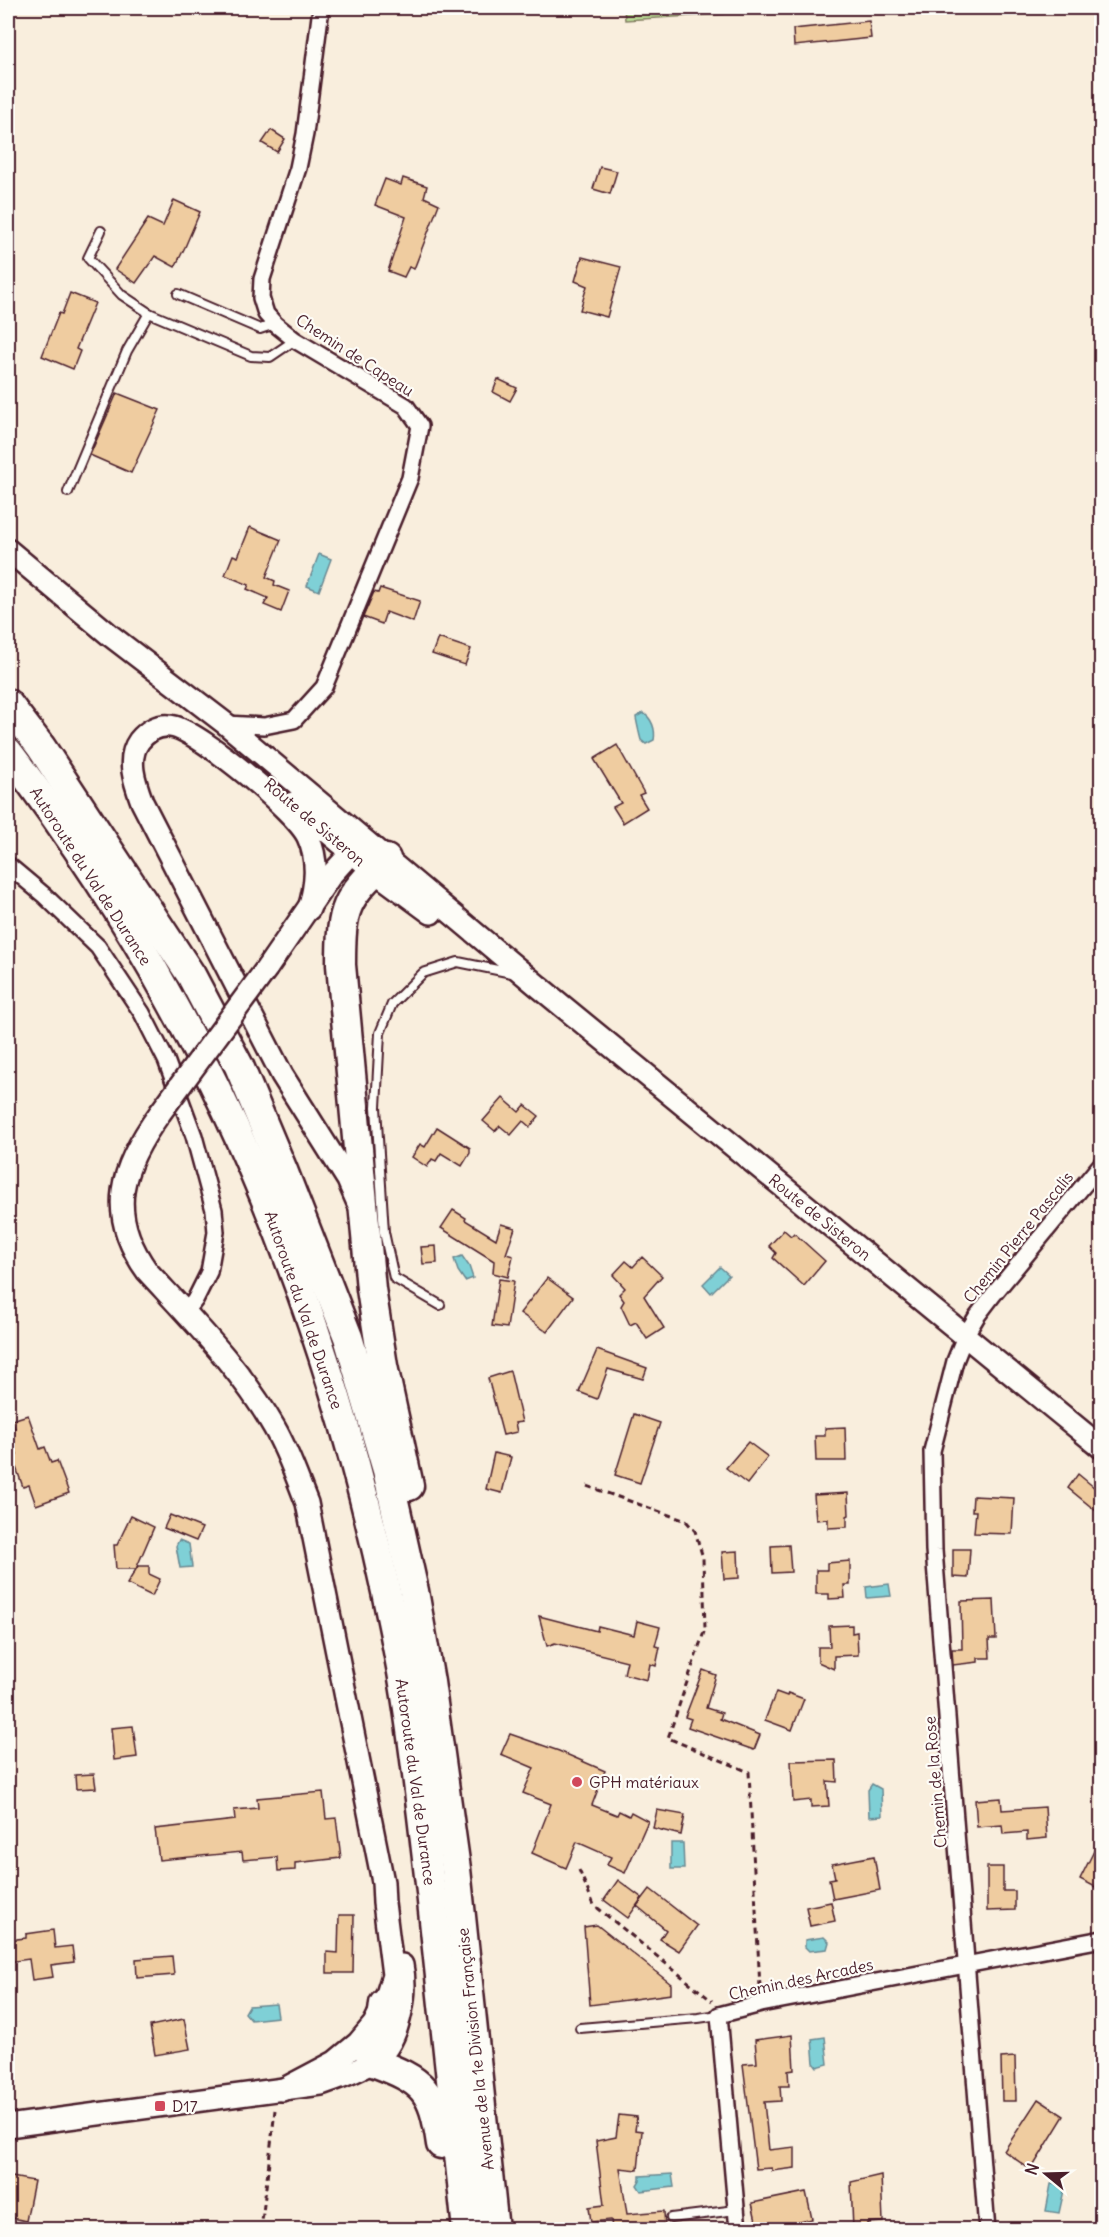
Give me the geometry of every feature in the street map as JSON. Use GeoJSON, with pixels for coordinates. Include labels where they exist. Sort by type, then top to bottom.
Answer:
{"type":"FeatureCollection","features":[{"type":"Feature","properties":{"kind":"highway","name":"Autoroute du Val de Durance"},"geometry":{"type":"LineString","coordinates":[[8,704],[41,747],[191,975],[239,1066],[284,1173],[348,1337],[387,1470],[414,1591],[430,1682],[456,1869]]}},
{"type":"Feature","properties":{"kind":"highway","name":"Autoroute du Val de Durance"},"geometry":{"type":"LineString","coordinates":[[8,752],[39,793],[115,906],[168,994],[215,1087],[265,1197],[330,1377],[377,1550],[402,1675],[421,1806],[447,2038]]}},
{"type":"Feature","properties":{"kind":"highway"},"geometry":{"type":"LineString","coordinates":[[370,856],[342,922],[342,989],[363,1215],[383,1366],[425,1561],[442,1694],[456,1869]]}},
{"type":"Feature","properties":{"kind":"highway","name":"Avenue de la 1e Division Française"},"geometry":{"type":"LineString","coordinates":[[456,1869],[494,2229]]}},
{"type":"Feature","properties":{"kind":"highway"},"geometry":{"type":"LineString","coordinates":[[384,2004],[382,2021],[369,2052],[373,2062],[405,2074],[428,2094],[436,2113],[452,2229]]}},
{"type":"Feature","properties":{"kind":"highway","name":"Avenue de la 1e Division Française"},"geometry":{"type":"LineString","coordinates":[[447,2038],[467,2229]]}},
{"type":"Feature","properties":{"kind":"street","name":"Chemin de Capeau"},"geometry":{"type":"LineString","coordinates":[[226,724],[264,726],[294,720],[324,687],[410,478],[420,426],[406,406],[295,340],[275,324],[266,314],[261,298],[262,279],[298,168],[305,134],[321,8]]}},
{"type":"Feature","properties":{"kind":"street","name":"Route de Sisteron"},"geometry":{"type":"LineString","coordinates":[[8,550],[111,636],[226,724],[455,931],[530,980],[1101,1448]]}},
{"type":"Feature","properties":{"kind":"street","name":"Route de Sisteron"},"geometry":{"type":"LineString","coordinates":[[111,636],[218,740],[370,856]]}},
{"type":"Feature","properties":{"kind":"street"},"geometry":{"type":"LineString","coordinates":[[309,909],[316,884],[315,862],[308,838],[297,821],[227,760],[191,735],[174,726],[159,726],[146,732],[135,747],[132,766],[142,802],[282,1075],[348,1180],[363,1215]]}},
{"type":"Feature","properties":{"kind":"street"},"geometry":{"type":"LineString","coordinates":[[277,2090],[335,2062],[358,2043],[374,2024],[384,2004],[393,1975],[383,1882],[307,1503],[274,1427],[238,1373],[138,1258],[124,1229],[121,1196],[129,1163],[137,1148],[331,875],[370,856]]}},
{"type":"Feature","properties":{"kind":"street"},"geometry":{"type":"LineString","coordinates":[[8,865],[45,896],[98,947],[142,1013],[166,1060],[194,1136],[214,1210],[216,1232],[209,1272],[195,1300],[184,1313]]}},
{"type":"Feature","properties":{"kind":"street","name":"Chemin Pierre Pascalis"},"geometry":{"type":"LineString","coordinates":[[965,1336],[993,1295],[1101,1163]]}},
{"type":"Feature","properties":{"kind":"street","name":"Chemin de la Rose"},"geometry":{"type":"LineString","coordinates":[[965,1336],[955,1362],[933,1451],[934,1550],[988,2229]]}},
{"type":"Feature","properties":{"kind":"street"},"geometry":{"type":"LineString","coordinates":[[8,2126],[321,2084],[373,2062],[386,2050],[395,2029],[402,2009],[404,1986],[391,1901],[383,1882]]}},
{"type":"Feature","properties":{"kind":"street","name":"Chemin des Arcades"},"geometry":{"type":"LineString","coordinates":[[738,2229],[719,2015],[761,2004],[1101,1939]]}},
{"type":"Feature","properties":{"kind":"lane"},"geometry":{"type":"LineString","coordinates":[[101,231],[87,258],[122,295],[149,313],[251,356],[270,357],[295,340]]}},
{"type":"Feature","properties":{"kind":"lane"},"geometry":{"type":"LineString","coordinates":[[178,294],[260,329],[275,324]]}},
{"type":"Feature","properties":{"kind":"lane"},"geometry":{"type":"LineString","coordinates":[[68,492],[127,351],[149,313]]}},
{"type":"Feature","properties":{"kind":"lane"},"geometry":{"type":"LineString","coordinates":[[440,1305],[394,1278],[384,1232],[376,1107],[380,1033],[392,1004],[423,973],[458,962],[530,980]]}},
{"type":"Feature","properties":{"kind":"lane"},"geometry":{"type":"LineString","coordinates":[[580,2028],[719,2015]]}},
{"type":"Feature","properties":{"kind":"lane"},"geometry":{"type":"LineString","coordinates":[[671,2218],[736,2210]]}},
{"type":"Feature","properties":{"kind":"path"},"geometry":{"type":"LineString","coordinates":[[587,1486],[686,1521],[695,1531],[703,1558],[705,1629],[668,1738],[749,1772],[761,2004]]}},
{"type":"Feature","properties":{"kind":"path"},"geometry":{"type":"LineString","coordinates":[[579,1870],[594,1905],[710,1998],[719,2015]]}},
{"type":"Feature","properties":{"kind":"path"},"geometry":{"type":"LineString","coordinates":[[261,2229],[277,2090]]}},
{"type":"Feature","properties":{"kind":"green space"},"geometry":{"type":"Polygon","coordinates":[[[624,8],[724,8],[724,14],[625,20],[624,8]]]}},
{"type":"Feature","properties":{"kind":"water"},"geometry":{"type":"Polygon","coordinates":[[[319,554],[331,559],[319,591],[307,586],[319,554]]]}},
{"type":"Feature","properties":{"kind":"water"},"geometry":{"type":"Polygon","coordinates":[[[643,713],[651,721],[654,732],[654,740],[646,744],[641,740],[636,717],[643,713]]]}},
{"type":"Feature","properties":{"kind":"water"},"geometry":{"type":"Polygon","coordinates":[[[462,1256],[473,1278],[465,1281],[454,1259],[462,1256]]]}},
{"type":"Feature","properties":{"kind":"water"},"geometry":{"type":"Polygon","coordinates":[[[720,1267],[729,1275],[711,1293],[703,1284],[720,1267]]]}},
{"type":"Feature","properties":{"kind":"water"},"geometry":{"type":"Polygon","coordinates":[[[179,1540],[189,1544],[192,1567],[180,1568],[176,1546],[179,1540]]]}},
{"type":"Feature","properties":{"kind":"water"},"geometry":{"type":"Polygon","coordinates":[[[889,1584],[891,1596],[867,1598],[866,1587],[889,1584]]]}},
{"type":"Feature","properties":{"kind":"water"},"geometry":{"type":"Polygon","coordinates":[[[872,1784],[881,1789],[882,1816],[869,1817],[868,1790],[872,1784]]]}},
{"type":"Feature","properties":{"kind":"water"},"geometry":{"type":"Polygon","coordinates":[[[671,1843],[683,1843],[684,1869],[671,1869],[671,1843]]]}},
{"type":"Feature","properties":{"kind":"water"},"geometry":{"type":"Polygon","coordinates":[[[824,1937],[829,1942],[827,1949],[809,1951],[805,1947],[805,1940],[824,1937]]]}},
{"type":"Feature","properties":{"kind":"water"},"geometry":{"type":"Polygon","coordinates":[[[276,2004],[278,2017],[251,2020],[245,2013],[249,2006],[276,2004]]]}},
{"type":"Feature","properties":{"kind":"water"},"geometry":{"type":"Polygon","coordinates":[[[825,2037],[828,2064],[817,2067],[814,2063],[812,2039],[825,2037]]]}},
{"type":"Feature","properties":{"kind":"water"},"geometry":{"type":"Polygon","coordinates":[[[672,2174],[674,2187],[641,2191],[637,2185],[640,2176],[672,2174]]]}},
{"type":"Feature","properties":{"kind":"water"},"geometry":{"type":"Polygon","coordinates":[[[1051,2184],[1065,2186],[1059,2213],[1046,2211],[1051,2184]]]}},
{"type":"Feature","properties":{"kind":"building"},"geometry":{"type":"Polygon","coordinates":[[[869,21],[871,38],[794,46],[793,29],[869,21]]]}},
{"type":"Feature","properties":{"kind":"building"},"geometry":{"type":"Polygon","coordinates":[[[271,130],[285,139],[277,152],[262,143],[271,130]]]}},
{"type":"Feature","properties":{"kind":"building"},"geometry":{"type":"Polygon","coordinates":[[[600,167],[617,171],[610,194],[593,189],[600,167]]]}},
{"type":"Feature","properties":{"kind":"building"},"geometry":{"type":"Polygon","coordinates":[[[403,178],[427,186],[424,197],[439,204],[414,269],[409,267],[404,277],[388,271],[406,217],[375,205],[385,179],[401,185],[403,178]]]}},
{"type":"Feature","properties":{"kind":"building"},"geometry":{"type":"Polygon","coordinates":[[[174,200],[200,212],[185,247],[175,267],[155,256],[136,283],[115,269],[148,219],[163,226],[174,200]]]}},
{"type":"Feature","properties":{"kind":"building"},"geometry":{"type":"Polygon","coordinates":[[[582,257],[621,267],[607,317],[580,310],[587,286],[575,281],[582,257]]]}},
{"type":"Feature","properties":{"kind":"building"},"geometry":{"type":"Polygon","coordinates":[[[70,293],[95,303],[76,349],[80,351],[73,369],[42,356],[59,313],[62,314],[70,293]]]}},
{"type":"Feature","properties":{"kind":"building"},"geometry":{"type":"Polygon","coordinates":[[[498,379],[517,388],[510,401],[493,392],[498,379]]]}},
{"type":"Feature","properties":{"kind":"building"},"geometry":{"type":"Polygon","coordinates":[[[117,393],[160,410],[131,473],[90,455],[117,393]]]}},
{"type":"Feature","properties":{"kind":"building"},"geometry":{"type":"Polygon","coordinates":[[[250,527],[281,540],[266,577],[275,581],[274,585],[289,591],[281,612],[264,605],[268,598],[247,589],[249,585],[225,575],[233,555],[238,557],[250,527]]]}},
{"type":"Feature","properties":{"kind":"building"},"geometry":{"type":"Polygon","coordinates":[[[380,588],[420,601],[413,622],[386,612],[382,624],[363,617],[374,592],[378,593],[380,588]]]}},
{"type":"Feature","properties":{"kind":"building"},"geometry":{"type":"Polygon","coordinates":[[[438,638],[471,649],[465,665],[432,654],[438,638]]]}},
{"type":"Feature","properties":{"kind":"building"},"geometry":{"type":"Polygon","coordinates":[[[617,745],[644,793],[639,795],[647,808],[623,823],[613,807],[621,803],[594,759],[617,745]]]}},
{"type":"Feature","properties":{"kind":"building"},"geometry":{"type":"Polygon","coordinates":[[[503,1098],[519,1112],[525,1105],[539,1116],[530,1127],[523,1121],[511,1135],[500,1126],[495,1131],[483,1121],[503,1098]]]}},
{"type":"Feature","properties":{"kind":"building"},"geometry":{"type":"Polygon","coordinates":[[[437,1127],[470,1148],[470,1153],[462,1166],[441,1153],[436,1161],[432,1159],[427,1167],[412,1157],[420,1144],[425,1147],[437,1127]]]}},
{"type":"Feature","properties":{"kind":"building"},"geometry":{"type":"Polygon","coordinates":[[[453,1210],[496,1239],[501,1224],[515,1228],[506,1254],[513,1256],[508,1277],[493,1273],[494,1261],[441,1228],[453,1210]]]}},
{"type":"Feature","properties":{"kind":"building"},"geometry":{"type":"Polygon","coordinates":[[[784,1230],[791,1236],[794,1233],[825,1261],[804,1286],[773,1258],[776,1253],[769,1246],[784,1230]]]}},
{"type":"Feature","properties":{"kind":"building"},"geometry":{"type":"Polygon","coordinates":[[[436,1246],[437,1263],[423,1264],[421,1247],[436,1246]]]}},
{"type":"Feature","properties":{"kind":"building"},"geometry":{"type":"Polygon","coordinates":[[[642,1257],[662,1276],[644,1296],[664,1328],[647,1339],[636,1322],[630,1325],[621,1306],[624,1301],[619,1294],[625,1288],[613,1275],[626,1261],[633,1267],[642,1257]]]}},
{"type":"Feature","properties":{"kind":"building"},"geometry":{"type":"Polygon","coordinates":[[[547,1278],[573,1297],[547,1332],[520,1313],[547,1278]]]}},
{"type":"Feature","properties":{"kind":"building"},"geometry":{"type":"Polygon","coordinates":[[[499,1279],[514,1281],[507,1328],[492,1326],[499,1279]]]}},
{"type":"Feature","properties":{"kind":"building"},"geometry":{"type":"Polygon","coordinates":[[[597,1350],[647,1368],[643,1379],[608,1369],[597,1399],[579,1392],[597,1350]]]}},
{"type":"Feature","properties":{"kind":"building"},"geometry":{"type":"Polygon","coordinates":[[[510,1371],[522,1422],[515,1423],[517,1432],[503,1435],[488,1378],[510,1371]]]}},
{"type":"Feature","properties":{"kind":"building"},"geometry":{"type":"Polygon","coordinates":[[[634,1414],[660,1423],[640,1483],[615,1475],[634,1414]]]}},
{"type":"Feature","properties":{"kind":"building"},"geometry":{"type":"Polygon","coordinates":[[[28,1415],[40,1449],[45,1447],[51,1463],[57,1461],[69,1493],[36,1505],[29,1485],[23,1487],[12,1456],[17,1454],[8,1430],[15,1428],[12,1420],[28,1415]]]}},
{"type":"Feature","properties":{"kind":"building"},"geometry":{"type":"Polygon","coordinates":[[[845,1427],[846,1461],[816,1461],[815,1436],[825,1436],[825,1428],[845,1427]]]}},
{"type":"Feature","properties":{"kind":"building"},"geometry":{"type":"Polygon","coordinates":[[[748,1442],[768,1457],[747,1484],[726,1468],[748,1442]]]}},
{"type":"Feature","properties":{"kind":"building"},"geometry":{"type":"Polygon","coordinates":[[[494,1453],[511,1457],[502,1493],[486,1489],[494,1453]]]}},
{"type":"Feature","properties":{"kind":"building"},"geometry":{"type":"Polygon","coordinates":[[[1078,1474],[1101,1493],[1101,1515],[1068,1488],[1078,1474]]]}},
{"type":"Feature","properties":{"kind":"building"},"geometry":{"type":"Polygon","coordinates":[[[848,1493],[847,1527],[828,1528],[828,1519],[816,1520],[814,1495],[848,1493]]]}},
{"type":"Feature","properties":{"kind":"building"},"geometry":{"type":"Polygon","coordinates":[[[973,1496],[1014,1498],[1012,1534],[974,1533],[976,1511],[972,1511],[973,1496]]]}},
{"type":"Feature","properties":{"kind":"building"},"geometry":{"type":"Polygon","coordinates":[[[170,1515],[202,1528],[196,1541],[164,1528],[170,1515]]]}},
{"type":"Feature","properties":{"kind":"building"},"geometry":{"type":"Polygon","coordinates":[[[131,1516],[154,1527],[136,1569],[116,1569],[114,1545],[117,1545],[131,1516]]]}},
{"type":"Feature","properties":{"kind":"building"},"geometry":{"type":"Polygon","coordinates":[[[789,1545],[791,1572],[772,1573],[771,1546],[789,1545]]]}},
{"type":"Feature","properties":{"kind":"building"},"geometry":{"type":"Polygon","coordinates":[[[953,1549],[970,1549],[968,1578],[953,1577],[953,1549]]]}},
{"type":"Feature","properties":{"kind":"building"},"geometry":{"type":"Polygon","coordinates":[[[738,1551],[739,1578],[724,1579],[722,1552],[738,1551]]]}},
{"type":"Feature","properties":{"kind":"building"},"geometry":{"type":"Polygon","coordinates":[[[850,1561],[850,1585],[844,1585],[845,1598],[829,1599],[829,1594],[816,1594],[816,1570],[827,1570],[827,1563],[850,1561]]]}},
{"type":"Feature","properties":{"kind":"building"},"geometry":{"type":"Polygon","coordinates":[[[138,1566],[149,1566],[149,1574],[160,1579],[152,1596],[127,1584],[138,1566]]]}},
{"type":"Feature","properties":{"kind":"building"},"geometry":{"type":"Polygon","coordinates":[[[994,1600],[996,1639],[989,1639],[990,1658],[978,1658],[978,1662],[953,1665],[952,1649],[962,1649],[961,1601],[994,1600]]]}},
{"type":"Feature","properties":{"kind":"building"},"geometry":{"type":"Polygon","coordinates":[[[539,1616],[597,1631],[598,1626],[634,1635],[637,1621],[660,1627],[655,1646],[660,1647],[656,1666],[650,1664],[647,1680],[624,1674],[627,1661],[555,1643],[547,1646],[539,1616]]]}},
{"type":"Feature","properties":{"kind":"building"},"geometry":{"type":"Polygon","coordinates":[[[852,1625],[852,1633],[857,1632],[858,1655],[834,1656],[834,1669],[818,1662],[818,1647],[830,1647],[829,1626],[852,1625]]]}},
{"type":"Feature","properties":{"kind":"building"},"geometry":{"type":"Polygon","coordinates":[[[703,1670],[716,1675],[706,1708],[722,1713],[720,1719],[760,1735],[754,1750],[688,1727],[691,1719],[685,1717],[703,1670]]]}},
{"type":"Feature","properties":{"kind":"building"},"geometry":{"type":"Polygon","coordinates":[[[776,1692],[787,1696],[788,1693],[804,1699],[792,1730],[765,1720],[776,1692]]]}},
{"type":"Feature","properties":{"kind":"building"},"geometry":{"type":"Polygon","coordinates":[[[133,1726],[137,1757],[114,1760],[111,1728],[133,1726]]]}},
{"type":"Feature","properties":{"kind":"building"},"geometry":{"type":"Polygon","coordinates":[[[510,1734],[559,1751],[605,1771],[592,1805],[617,1815],[619,1811],[629,1816],[631,1812],[648,1821],[625,1873],[607,1865],[611,1857],[577,1842],[566,1868],[532,1853],[551,1804],[523,1793],[534,1768],[501,1754],[510,1734]]]}},
{"type":"Feature","properties":{"kind":"building"},"geometry":{"type":"Polygon","coordinates":[[[836,1760],[837,1782],[827,1781],[829,1806],[811,1807],[811,1800],[793,1802],[791,1761],[836,1760]]]}},
{"type":"Feature","properties":{"kind":"building"},"geometry":{"type":"Polygon","coordinates":[[[94,1774],[96,1788],[76,1789],[75,1775],[94,1774]]]}},
{"type":"Feature","properties":{"kind":"building"},"geometry":{"type":"Polygon","coordinates":[[[323,1792],[326,1819],[336,1818],[341,1858],[295,1863],[295,1870],[278,1871],[277,1857],[243,1860],[242,1852],[159,1860],[155,1829],[235,1820],[234,1810],[258,1808],[257,1798],[323,1792]]]}},
{"type":"Feature","properties":{"kind":"building"},"geometry":{"type":"Polygon","coordinates":[[[1001,1798],[1002,1810],[1045,1807],[1047,1838],[1027,1840],[1027,1832],[1003,1834],[1002,1825],[977,1827],[975,1800],[1001,1798]]]}},
{"type":"Feature","properties":{"kind":"building"},"geometry":{"type":"Polygon","coordinates":[[[657,1810],[685,1815],[681,1835],[653,1828],[657,1810]]]}},
{"type":"Feature","properties":{"kind":"building"},"geometry":{"type":"Polygon","coordinates":[[[1101,1837],[1101,1890],[1080,1879],[1101,1837]]]}},
{"type":"Feature","properties":{"kind":"building"},"geometry":{"type":"Polygon","coordinates":[[[874,1856],[880,1890],[833,1899],[829,1879],[835,1878],[832,1864],[874,1856]]]}},
{"type":"Feature","properties":{"kind":"building"},"geometry":{"type":"Polygon","coordinates":[[[987,1867],[1003,1867],[1003,1891],[1015,1891],[1015,1910],[987,1911],[987,1867]]]}},
{"type":"Feature","properties":{"kind":"building"},"geometry":{"type":"Polygon","coordinates":[[[618,1880],[642,1898],[628,1918],[604,1900],[618,1880]]]}},
{"type":"Feature","properties":{"kind":"building"},"geometry":{"type":"Polygon","coordinates":[[[650,1889],[697,1926],[679,1951],[660,1939],[666,1930],[637,1906],[650,1889]]]}},
{"type":"Feature","properties":{"kind":"building"},"geometry":{"type":"Polygon","coordinates":[[[831,1902],[835,1921],[810,1926],[806,1907],[831,1902]]]}},
{"type":"Feature","properties":{"kind":"building"},"geometry":{"type":"Polygon","coordinates":[[[339,1915],[354,1915],[353,1973],[327,1973],[327,1952],[338,1953],[339,1915]]]}},
{"type":"Feature","properties":{"kind":"building"},"geometry":{"type":"Polygon","coordinates":[[[597,1925],[671,1984],[671,1994],[590,2005],[584,1927],[597,1925]]]}},
{"type":"Feature","properties":{"kind":"building"},"geometry":{"type":"Polygon","coordinates":[[[53,1930],[55,1948],[72,1946],[74,1962],[51,1965],[53,1977],[32,1980],[29,1959],[8,1962],[8,1940],[26,1938],[26,1934],[53,1930]]]}},
{"type":"Feature","properties":{"kind":"building"},"geometry":{"type":"Polygon","coordinates":[[[172,1956],[174,1975],[137,1978],[136,1959],[172,1956]]]}},
{"type":"Feature","properties":{"kind":"building"},"geometry":{"type":"Polygon","coordinates":[[[184,2019],[190,2049],[155,2055],[150,2026],[184,2019]]]}},
{"type":"Feature","properties":{"kind":"building"},"geometry":{"type":"Polygon","coordinates":[[[792,2035],[794,2070],[788,2071],[789,2086],[780,2086],[781,2101],[764,2102],[769,2150],[795,2147],[795,2168],[772,2171],[772,2168],[756,2169],[743,2064],[757,2063],[755,2040],[792,2035]]]}},
{"type":"Feature","properties":{"kind":"building"},"geometry":{"type":"Polygon","coordinates":[[[1015,2057],[1016,2101],[1002,2101],[1001,2058],[1015,2057]]]}},
{"type":"Feature","properties":{"kind":"building"},"geometry":{"type":"Polygon","coordinates":[[[1038,2099],[1064,2116],[1031,2170],[1004,2151],[1038,2099]]]}},
{"type":"Feature","properties":{"kind":"building"},"geometry":{"type":"Polygon","coordinates":[[[619,2115],[637,2117],[635,2130],[642,2131],[638,2170],[620,2168],[627,2214],[664,2211],[665,2229],[612,2229],[611,2220],[591,2222],[589,2207],[604,2205],[596,2141],[616,2137],[619,2115]]]}},
{"type":"Feature","properties":{"kind":"building"},"geometry":{"type":"Polygon","coordinates":[[[881,2175],[883,2222],[867,2223],[867,2229],[853,2229],[851,2182],[881,2175]]]}},
{"type":"Feature","properties":{"kind":"building"},"geometry":{"type":"Polygon","coordinates":[[[12,2177],[34,2181],[26,2221],[8,2217],[8,2179],[11,2180],[12,2177]]]}},
{"type":"Feature","properties":{"kind":"building"},"geometry":{"type":"Polygon","coordinates":[[[806,2192],[812,2219],[787,2225],[788,2229],[774,2229],[773,2226],[758,2229],[752,2203],[806,2192]]]}},
{"type":"Feature","properties":{"kind":"place","name":"GPH matériaux"},"geometry":{"type":"Point","coordinates":[577,1782]}},
{"type":"Feature","properties":{"kind":"place","name":"D17"},"geometry":{"type":"Point","coordinates":[160,2106]}}]}
